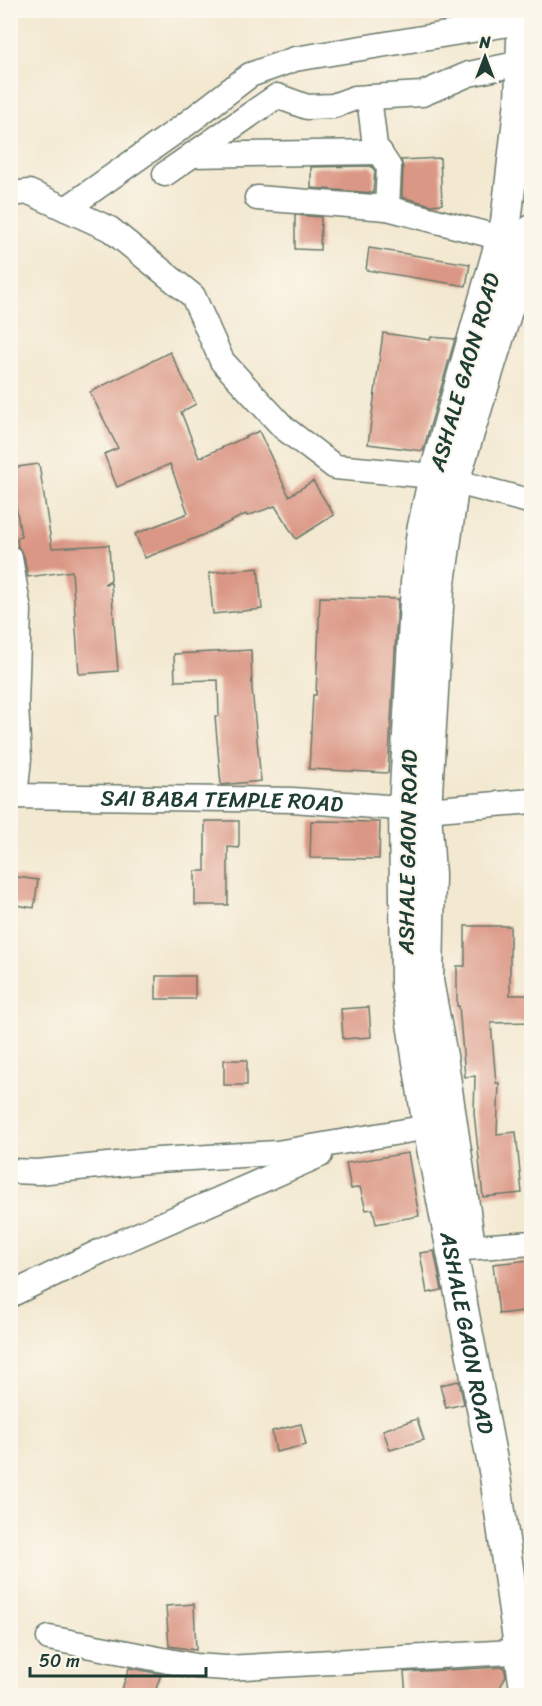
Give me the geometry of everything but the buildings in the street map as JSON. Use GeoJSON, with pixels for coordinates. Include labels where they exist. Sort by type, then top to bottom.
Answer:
{"type":"FeatureCollection","features":[{"type":"Feature","properties":{"kind":"street","name":"ASHALE GAON ROAD"},"geometry":{"type":"LineString","coordinates":[[444,478],[506,222],[519,112],[526,17]]}},
{"type":"Feature","properties":{"kind":"street"},"geometry":{"type":"LineString","coordinates":[[66,209],[185,125],[250,75],[294,59],[526,17]]}},
{"type":"Feature","properties":{"kind":"street"},"geometry":{"type":"LineString","coordinates":[[165,174],[277,96],[307,107],[333,106],[355,98],[422,94],[469,74],[521,63]]}},
{"type":"Feature","properties":{"kind":"street"},"geometry":{"type":"LineString","coordinates":[[369,97],[375,146],[389,167],[387,208]]}},
{"type":"Feature","properties":{"kind":"street"},"geometry":{"type":"LineString","coordinates":[[192,155],[380,152]]}},
{"type":"Feature","properties":{"kind":"street"},"geometry":{"type":"LineString","coordinates":[[10,194],[29,192],[110,229],[193,296],[222,361],[284,428],[335,467],[444,478],[531,501]]}},
{"type":"Feature","properties":{"kind":"street"},"geometry":{"type":"LineString","coordinates":[[257,198],[387,208],[501,238]]}},
{"type":"Feature","properties":{"kind":"street","name":"ASHALE GAON ROAD"},"geometry":{"type":"LineString","coordinates":[[525,1689],[526,1652],[495,1476],[461,1248],[417,983],[415,810],[416,583],[422,531],[444,478],[531,230]]}},
{"type":"Feature","properties":{"kind":"street","name":"SAI BABA TEMPLE ROAD"},"geometry":{"type":"LineString","coordinates":[[10,558],[19,610],[16,706],[19,758],[13,796],[293,800],[415,810],[531,801]]}},
{"type":"Feature","properties":{"kind":"street"},"geometry":{"type":"LineString","coordinates":[[10,1171],[38,1172],[158,1160],[277,1153],[440,1125]]}},
{"type":"Feature","properties":{"kind":"street"},"geometry":{"type":"LineString","coordinates":[[10,1295],[101,1251],[353,1140]]}},
{"type":"Feature","properties":{"kind":"street"},"geometry":{"type":"LineString","coordinates":[[461,1248],[531,1243]]}},
{"type":"Feature","properties":{"kind":"street","name":"ASHALE GAON ROAD"},"geometry":{"type":"LineString","coordinates":[[461,1248],[488,1361],[525,1558],[531,1617]]}},
{"type":"Feature","properties":{"kind":"street"},"geometry":{"type":"LineString","coordinates":[[49,1638],[195,1666],[226,1668],[526,1652]]}}]}
